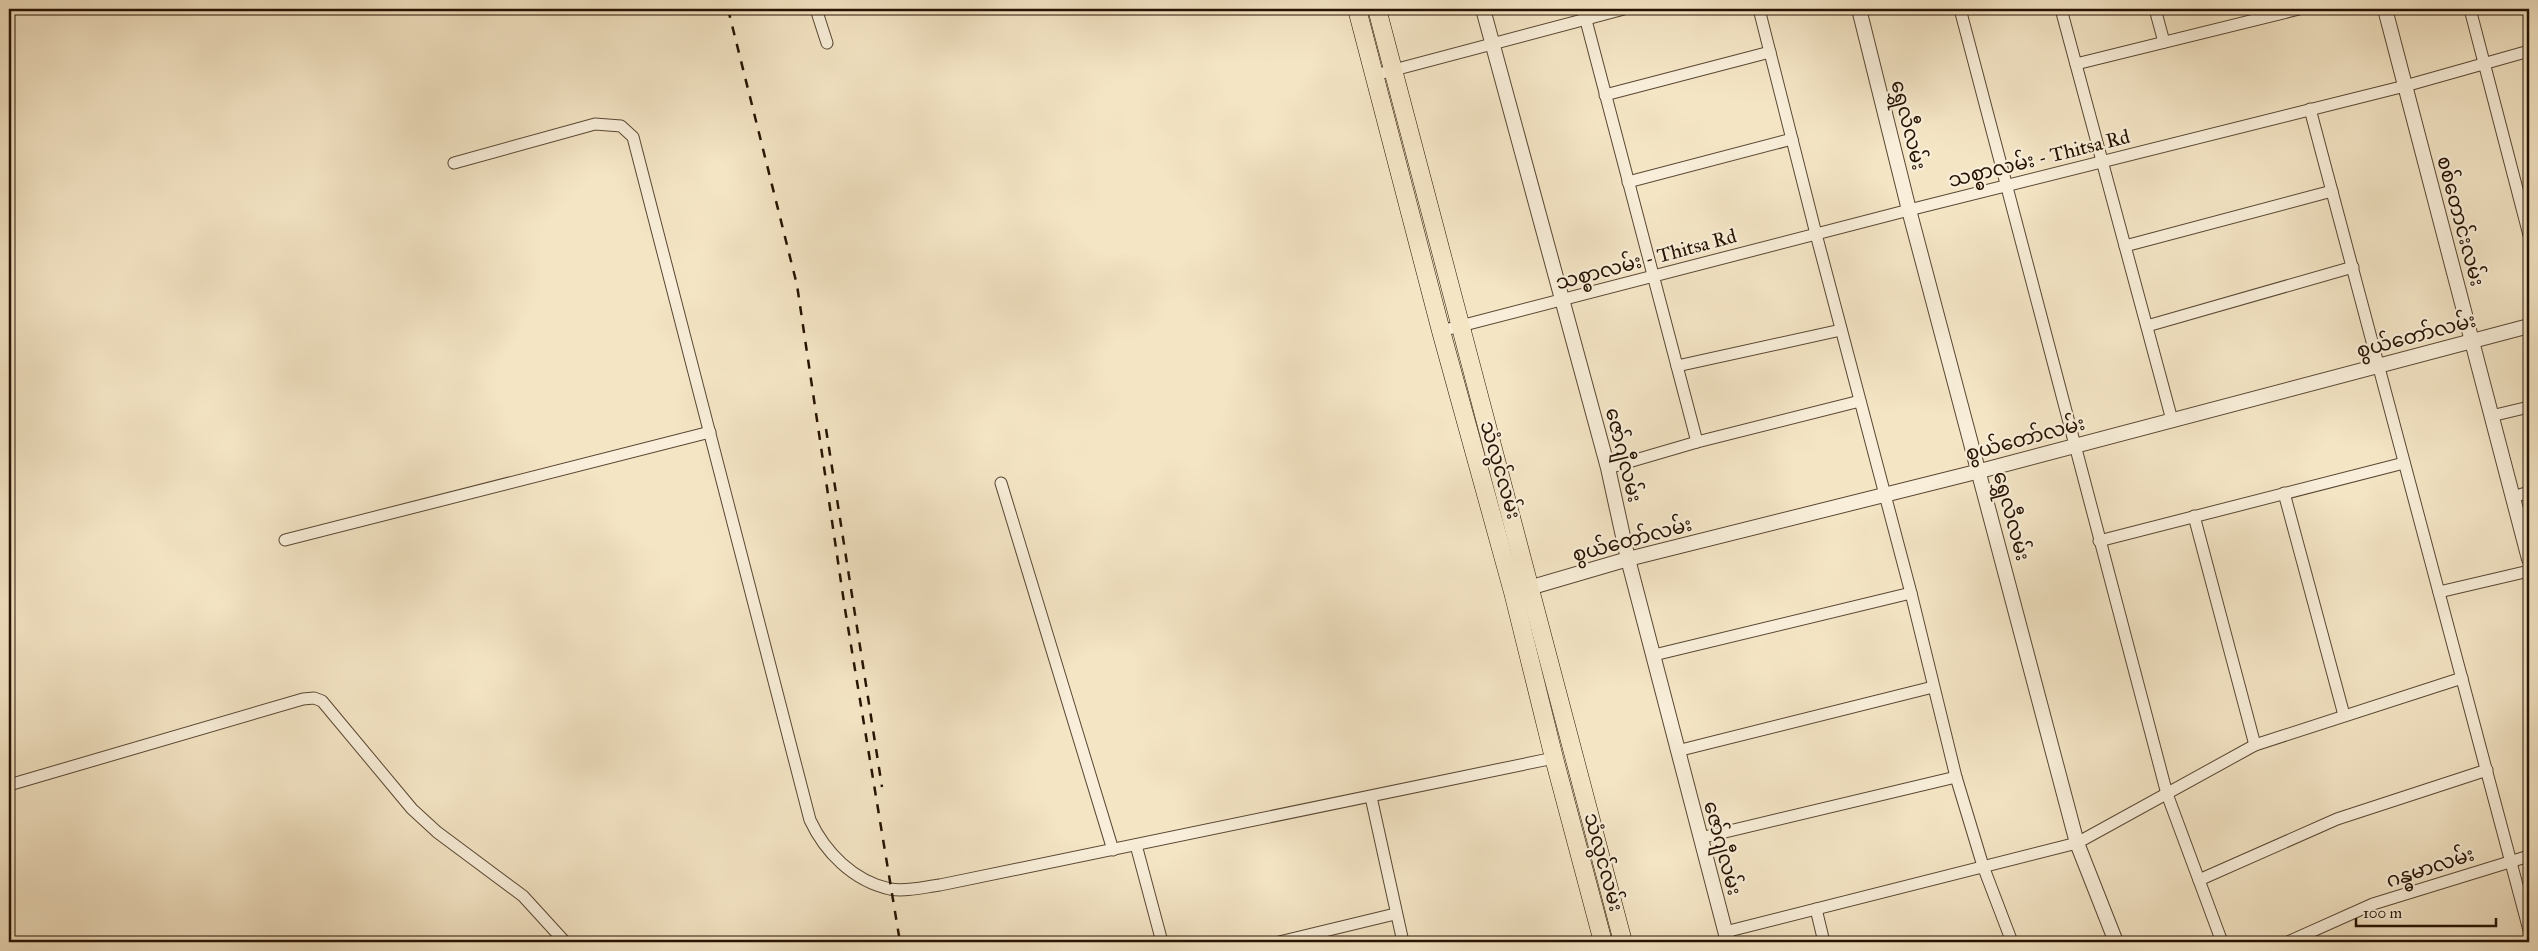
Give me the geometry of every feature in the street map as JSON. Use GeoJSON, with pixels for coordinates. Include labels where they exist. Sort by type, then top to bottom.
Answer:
{"type":"FeatureCollection","features":[{"type":"Feature","properties":{"kind":"main road","name":"သံလွင်လမ်း"},"geometry":{"type":"LineString","coordinates":[[1357,9],[1441,331],[1522,590],[1598,846],[1623,942]]}},
{"type":"Feature","properties":{"kind":"main road","name":"သံလွင်လမ်း"},"geometry":{"type":"LineString","coordinates":[[1377,9],[1460,327],[1522,590],[1554,758],[1603,942]]}},
{"type":"Feature","properties":{"kind":"main road"},"geometry":{"type":"LineString","coordinates":[[1579,851],[1598,846]]}},
{"type":"Feature","properties":{"kind":"street"},"geometry":{"type":"LineString","coordinates":[[816,9],[827,43]]}},
{"type":"Feature","properties":{"kind":"street","name":"ဇော်ဂျီလမ်း"},"geometry":{"type":"LineString","coordinates":[[1483,9],[1608,468],[1628,559],[1726,937]]}},
{"type":"Feature","properties":{"kind":"street"},"geometry":{"type":"LineString","coordinates":[[1375,75],[1492,44],[1584,14],[1624,9]]}},
{"type":"Feature","properties":{"kind":"street"},"geometry":{"type":"LineString","coordinates":[[1759,9],[1841,330],[1911,592],[1956,777],[1983,866],[2012,942]]}},
{"type":"Feature","properties":{"kind":"street","name":"ရွှေလီလမ်း"},"geometry":{"type":"LineString","coordinates":[[1860,9],[1909,210],[1980,470],[2077,843],[2116,942]]}},
{"type":"Feature","properties":{"kind":"street"},"geometry":{"type":"LineString","coordinates":[[1960,9],[2005,186],[2167,794],[2222,942]]}},
{"type":"Feature","properties":{"kind":"street"},"geometry":{"type":"LineString","coordinates":[[2061,9],[2172,420]]}},
{"type":"Feature","properties":{"kind":"street"},"geometry":{"type":"LineString","coordinates":[[2155,9],[2164,42]]}},
{"type":"Feature","properties":{"kind":"street"},"geometry":{"type":"LineString","coordinates":[[2076,64],[2299,9]]}},
{"type":"Feature","properties":{"kind":"street","name":"စစ်တောင်းလမ်း"},"geometry":{"type":"LineString","coordinates":[[2385,9],[2529,559]]}},
{"type":"Feature","properties":{"kind":"street"},"geometry":{"type":"LineString","coordinates":[[2470,9],[2529,235]]}},
{"type":"Feature","properties":{"kind":"street"},"geometry":{"type":"LineString","coordinates":[[1584,14],[1696,442]]}},
{"type":"Feature","properties":{"kind":"street","name":"သစ္စာလမ်း - Thitsa Rd"},"geometry":{"type":"LineString","coordinates":[[1441,331],[1909,210],[2405,86],[2529,51]]}},
{"type":"Feature","properties":{"kind":"street"},"geometry":{"type":"LineString","coordinates":[[1605,95],[1770,52]]}},
{"type":"Feature","properties":{"kind":"street"},"geometry":{"type":"LineString","coordinates":[[2310,110],[2380,365],[2404,463],[2512,860],[2529,930]]}},
{"type":"Feature","properties":{"kind":"street"},"geometry":{"type":"LineString","coordinates":[[454,163],[595,124],[621,126],[629,131],[633,137],[810,820],[824,846],[836,860],[866,881],[891,889],[912,889],[950,883],[1554,758]]}},
{"type":"Feature","properties":{"kind":"street"},"geometry":{"type":"LineString","coordinates":[[1628,182],[1792,139]]}},
{"type":"Feature","properties":{"kind":"street"},"geometry":{"type":"LineString","coordinates":[[2125,246],[2332,191]]}},
{"type":"Feature","properties":{"kind":"street"},"geometry":{"type":"LineString","coordinates":[[2146,326],[2353,267]]}},
{"type":"Feature","properties":{"kind":"street","name":"စွယ်တော်လမ်း"},"geometry":{"type":"LineString","coordinates":[[1522,590],[1628,559],[1885,495],[2529,326]]}},
{"type":"Feature","properties":{"kind":"street"},"geometry":{"type":"LineString","coordinates":[[1677,366],[1841,330]]}},
{"type":"Feature","properties":{"kind":"street"},"geometry":{"type":"LineString","coordinates":[[1608,468],[1696,442],[1860,401]]}},
{"type":"Feature","properties":{"kind":"street"},"geometry":{"type":"LineString","coordinates":[[2491,416],[2529,407]]}},
{"type":"Feature","properties":{"kind":"street"},"geometry":{"type":"LineString","coordinates":[[285,540],[710,432]]}},
{"type":"Feature","properties":{"kind":"street"},"geometry":{"type":"LineString","coordinates":[[2099,540],[2404,463]]}},
{"type":"Feature","properties":{"kind":"street"},"geometry":{"type":"LineString","coordinates":[[1002,483],[1113,850]]}},
{"type":"Feature","properties":{"kind":"street"},"geometry":{"type":"LineString","coordinates":[[2513,497],[2529,492]]}},
{"type":"Feature","properties":{"kind":"street"},"geometry":{"type":"LineString","coordinates":[[2284,494],[2344,715]]}},
{"type":"Feature","properties":{"kind":"street"},"geometry":{"type":"LineString","coordinates":[[2194,516],[2255,745]]}},
{"type":"Feature","properties":{"kind":"street"},"geometry":{"type":"LineString","coordinates":[[2439,592],[2529,571]]}},
{"type":"Feature","properties":{"kind":"street"},"geometry":{"type":"LineString","coordinates":[[1654,655],[1911,592]]}},
{"type":"Feature","properties":{"kind":"street"},"geometry":{"type":"LineString","coordinates":[[1726,937],[1816,909],[2077,843],[2255,745],[2462,678]]}},
{"type":"Feature","properties":{"kind":"street"},"geometry":{"type":"LineString","coordinates":[[1677,751],[1933,686]]}},
{"type":"Feature","properties":{"kind":"street"},"geometry":{"type":"LineString","coordinates":[[9,784],[303,699],[314,698],[322,701],[412,809],[437,832],[523,896],[566,942]]}},
{"type":"Feature","properties":{"kind":"street"},"geometry":{"type":"LineString","coordinates":[[2199,880],[2337,819],[2487,770]]}},
{"type":"Feature","properties":{"kind":"street"},"geometry":{"type":"LineString","coordinates":[[1700,838],[1956,777]]}},
{"type":"Feature","properties":{"kind":"street"},"geometry":{"type":"LineString","coordinates":[[1371,797],[1395,914],[1403,942]]}},
{"type":"Feature","properties":{"kind":"street"},"geometry":{"type":"LineString","coordinates":[[1136,845],[1162,942]]}},
{"type":"Feature","properties":{"kind":"street","name":"ဂန္ဓမာလမ်း"},"geometry":{"type":"LineString","coordinates":[[2288,942],[2373,904],[2529,856]]}},
{"type":"Feature","properties":{"kind":"street"},"geometry":{"type":"LineString","coordinates":[[1816,909],[1824,942]]}},
{"type":"Feature","properties":{"kind":"street"},"geometry":{"type":"LineString","coordinates":[[1279,942],[1395,914]]}},
{"type":"Feature","properties":{"kind":"railway"},"geometry":{"type":"LineString","coordinates":[[728,9],[797,285],[845,609],[900,942]]}},
{"type":"Feature","properties":{"kind":"railway"},"geometry":{"type":"LineString","coordinates":[[826,429],[882,787]]}}]}
